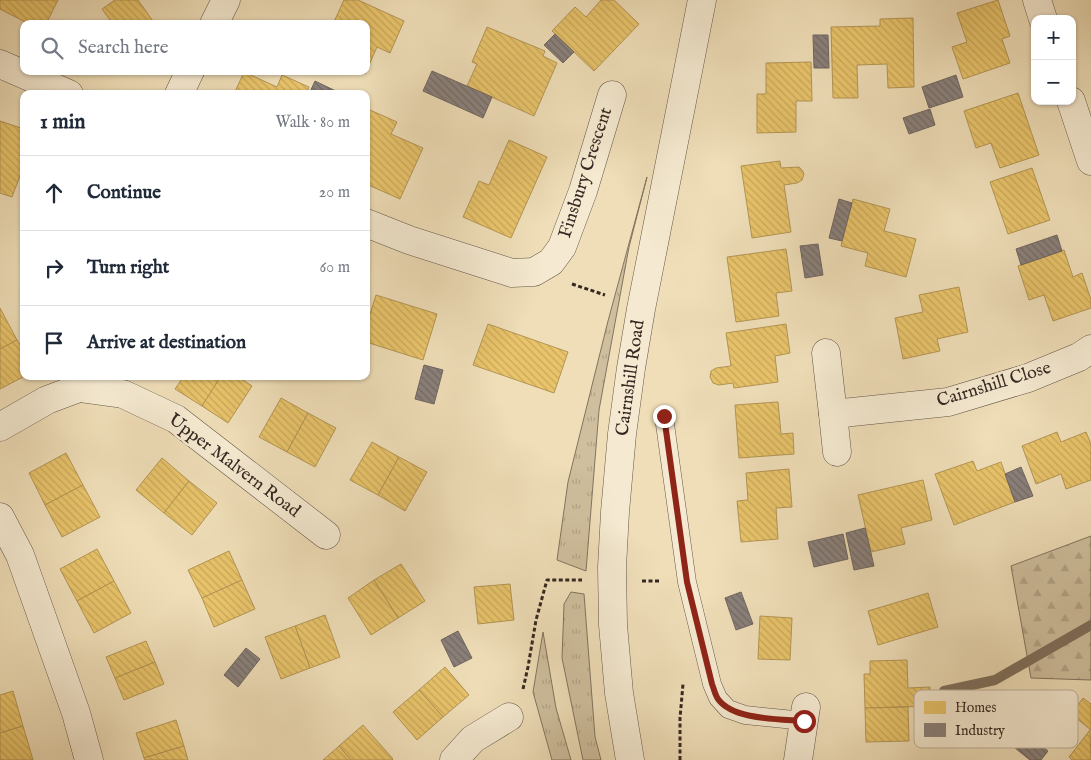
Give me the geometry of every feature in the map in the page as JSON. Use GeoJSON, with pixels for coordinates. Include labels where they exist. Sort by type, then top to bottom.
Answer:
{"type":"FeatureCollection","features":[{"type":"Feature","properties":{"kind":"street"},"geometry":{"type":"LineString","coordinates":[[216,20],[226,0]]}},
{"type":"Feature","properties":{"kind":"street","name":"Cairnshill Road"},"geometry":{"type":"LineString","coordinates":[[630,760],[619,693],[613,625],[612,567],[622,434],[641,309],[702,0]]}},
{"type":"Feature","properties":{"kind":"street"},"geometry":{"type":"LineString","coordinates":[[1036,0],[1042,15]]}},
{"type":"Feature","properties":{"kind":"street"},"geometry":{"type":"LineString","coordinates":[[0,64],[20,73]]}},
{"type":"Feature","properties":{"kind":"street"},"geometry":{"type":"LineString","coordinates":[[25,75],[60,90]]}},
{"type":"Feature","properties":{"kind":"street"},"geometry":{"type":"LineString","coordinates":[[181,90],[188,75]]}},
{"type":"Feature","properties":{"kind":"street","name":"Finsbury Crescent"},"geometry":{"type":"LineString","coordinates":[[370,225],[409,240],[512,273],[534,272],[551,262],[562,247],[583,191],[612,95]]}},
{"type":"Feature","properties":{"kind":"street"},"geometry":{"type":"LineString","coordinates":[[1072,105],[1091,161]]}},
{"type":"Feature","properties":{"kind":"street","name":"Cairnshill Close"},"geometry":{"type":"LineString","coordinates":[[833,414],[948,402],[1028,378],[1079,357],[1091,349]]}},
{"type":"Feature","properties":{"kind":"street"},"geometry":{"type":"LineString","coordinates":[[826,353],[838,452]]}},
{"type":"Feature","properties":{"kind":"street","name":"Upper Malvern Road"},"geometry":{"type":"LineString","coordinates":[[0,427],[47,400],[79,388],[123,394],[176,419],[326,535]]}},
{"type":"Feature","properties":{"kind":"street"},"geometry":{"type":"LineString","coordinates":[[0,517],[24,565],[76,713],[89,760]]}},
{"type":"Feature","properties":{"kind":"street"},"geometry":{"type":"LineString","coordinates":[[798,760],[805,714]]}},
{"type":"Feature","properties":{"kind":"street"},"geometry":{"type":"LineString","coordinates":[[454,760],[472,739],[509,717]]}},
{"type":"Feature","properties":{"kind":"lane"},"geometry":{"type":"LineString","coordinates":[[664,416],[687,582],[712,684],[718,698],[728,709],[745,715],[805,714]]}},
{"type":"Feature","properties":{"kind":"path"},"geometry":{"type":"LineString","coordinates":[[509,717],[523,690],[536,620],[547,580],[584,580]]}},
{"type":"Feature","properties":{"kind":"green space"},"geometry":{"type":"Polygon","coordinates":[[[647,177],[629,247],[599,410],[586,571],[557,560],[568,482],[608,321],[647,177]]]}},
{"type":"Feature","properties":{"kind":"green space"},"geometry":{"type":"Polygon","coordinates":[[[1091,536],[1091,680],[1031,678],[1011,566],[1091,536]]]}},
{"type":"Feature","properties":{"kind":"green space"},"geometry":{"type":"Polygon","coordinates":[[[571,592],[584,594],[595,737],[601,760],[583,760],[562,658],[564,604],[571,592]]]}},
{"type":"Feature","properties":{"kind":"green space"},"geometry":{"type":"Polygon","coordinates":[[[543,632],[556,708],[571,760],[552,760],[533,692],[543,632]]]}},
{"type":"Feature","properties":{"kind":"building: Homes"},"geometry":{"type":"Polygon","coordinates":[[[0,0],[58,0],[48,20],[21,20],[0,9],[0,0]]]}},
{"type":"Feature","properties":{"kind":"building: Homes"},"geometry":{"type":"Polygon","coordinates":[[[115,0],[138,0],[152,20],[110,20],[102,9],[115,0]]]}},
{"type":"Feature","properties":{"kind":"building: Homes"},"geometry":{"type":"Polygon","coordinates":[[[344,0],[358,0],[404,21],[390,53],[377,47],[370,63],[370,20],[335,20],[344,0]]]}},
{"type":"Feature","properties":{"kind":"building: Homes"},"geometry":{"type":"Polygon","coordinates":[[[601,0],[614,0],[639,24],[594,71],[552,31],[575,7],[586,17],[601,0]]]}},
{"type":"Feature","properties":{"kind":"building: Homes"},"geometry":{"type":"Polygon","coordinates":[[[998,0],[1010,36],[1002,39],[1010,63],[963,79],[952,47],[967,42],[957,13],[998,0]]]}},
{"type":"Feature","properties":{"kind":"building: Homes"},"geometry":{"type":"Polygon","coordinates":[[[913,18],[914,87],[888,88],[887,64],[857,65],[858,98],[833,98],[831,27],[880,26],[880,19],[913,18]]]}},
{"type":"Feature","properties":{"kind":"building: Homes"},"geometry":{"type":"Polygon","coordinates":[[[487,27],[545,51],[543,56],[557,63],[534,116],[467,86],[477,64],[472,62],[487,27]]]}},
{"type":"Feature","properties":{"kind":"building: Homes"},"geometry":{"type":"Polygon","coordinates":[[[811,62],[812,101],[796,101],[796,132],[757,133],[757,94],[766,94],[766,63],[811,62]]]}},
{"type":"Feature","properties":{"kind":"building: Homes"},"geometry":{"type":"Polygon","coordinates":[[[243,75],[251,75],[277,87],[282,75],[309,87],[308,90],[236,90],[243,75]]]}},
{"type":"Feature","properties":{"kind":"building: Homes"},"geometry":{"type":"Polygon","coordinates":[[[1018,93],[1039,155],[1000,168],[991,143],[976,148],[964,111],[1018,93]]]}},
{"type":"Feature","properties":{"kind":"building: Homes"},"geometry":{"type":"Polygon","coordinates":[[[370,110],[397,122],[391,134],[423,148],[400,199],[370,186],[370,110]]]}},
{"type":"Feature","properties":{"kind":"building: Homes"},"geometry":{"type":"Polygon","coordinates":[[[0,121],[20,128],[20,176],[12,197],[0,193],[0,121]]]}},
{"type":"Feature","properties":{"kind":"building: Homes"},"geometry":{"type":"Polygon","coordinates":[[[509,140],[547,157],[511,238],[463,217],[479,181],[489,185],[509,140]]]}},
{"type":"Feature","properties":{"kind":"building: Homes"},"geometry":{"type":"Polygon","coordinates":[[[780,161],[781,168],[799,167],[804,174],[802,180],[797,183],[784,185],[791,232],[752,238],[741,166],[780,161]]]}},
{"type":"Feature","properties":{"kind":"building: Homes"},"geometry":{"type":"Polygon","coordinates":[[[1032,168],[1050,220],[1008,234],[990,182],[1032,168]]]}},
{"type":"Feature","properties":{"kind":"building: Homes"},"geometry":{"type":"Polygon","coordinates":[[[853,199],[890,209],[884,231],[916,239],[906,277],[865,266],[868,253],[841,246],[853,199]]]}},
{"type":"Feature","properties":{"kind":"building: Homes"},"geometry":{"type":"Polygon","coordinates":[[[786,249],[792,291],[776,293],[779,316],[736,322],[727,257],[786,249]]]}},
{"type":"Feature","properties":{"kind":"building: Homes"},"geometry":{"type":"Polygon","coordinates":[[[1064,250],[1073,277],[1082,273],[1091,300],[1091,308],[1053,321],[1044,295],[1029,300],[1018,266],[1064,250]]]}},
{"type":"Feature","properties":{"kind":"building: Homes"},"geometry":{"type":"Polygon","coordinates":[[[959,287],[968,332],[937,339],[940,351],[903,359],[895,318],[923,312],[919,295],[959,287]]]}},
{"type":"Feature","properties":{"kind":"building: Homes"},"geometry":{"type":"Polygon","coordinates":[[[376,295],[437,314],[423,360],[370,343],[370,314],[376,295]]]}},
{"type":"Feature","properties":{"kind":"building: Homes"},"geometry":{"type":"Polygon","coordinates":[[[0,308],[17,340],[0,349],[0,308]]]}},
{"type":"Feature","properties":{"kind":"building: Homes"},"geometry":{"type":"Polygon","coordinates":[[[488,324],[568,352],[554,393],[473,365],[488,324]]]}},
{"type":"Feature","properties":{"kind":"building: Homes"},"geometry":{"type":"Polygon","coordinates":[[[786,324],[790,353],[775,356],[778,382],[734,388],[733,383],[719,385],[713,383],[710,377],[711,371],[716,368],[731,366],[726,333],[786,324]]]}},
{"type":"Feature","properties":{"kind":"building: Homes"},"geometry":{"type":"Polygon","coordinates":[[[17,340],[20,345],[20,379],[0,389],[0,349],[17,340]]]}},
{"type":"Feature","properties":{"kind":"building: Homes"},"geometry":{"type":"Polygon","coordinates":[[[181,380],[218,380],[202,406],[175,389],[181,380]]]}},
{"type":"Feature","properties":{"kind":"building: Homes"},"geometry":{"type":"Polygon","coordinates":[[[218,380],[243,380],[252,386],[228,423],[202,406],[218,380]]]}},
{"type":"Feature","properties":{"kind":"building: Homes"},"geometry":{"type":"Polygon","coordinates":[[[281,398],[308,413],[287,452],[259,437],[281,398]]]}},
{"type":"Feature","properties":{"kind":"building: Homes"},"geometry":{"type":"Polygon","coordinates":[[[778,402],[781,434],[793,433],[794,454],[739,458],[735,405],[778,402]]]}},
{"type":"Feature","properties":{"kind":"building: Homes"},"geometry":{"type":"Polygon","coordinates":[[[308,413],[336,428],[315,467],[287,452],[308,413]]]}},
{"type":"Feature","properties":{"kind":"building: Homes"},"geometry":{"type":"Polygon","coordinates":[[[1057,432],[1061,442],[1086,432],[1091,444],[1091,480],[1066,489],[1061,474],[1036,484],[1022,446],[1057,432]]]}},
{"type":"Feature","properties":{"kind":"building: Homes"},"geometry":{"type":"Polygon","coordinates":[[[372,442],[399,457],[378,495],[350,480],[372,442]]]}},
{"type":"Feature","properties":{"kind":"building: Homes"},"geometry":{"type":"Polygon","coordinates":[[[66,453],[83,485],[45,505],[29,473],[66,453]]]}},
{"type":"Feature","properties":{"kind":"building: Homes"},"geometry":{"type":"Polygon","coordinates":[[[399,457],[427,472],[405,511],[378,495],[399,457]]]}},
{"type":"Feature","properties":{"kind":"building: Homes"},"geometry":{"type":"Polygon","coordinates":[[[162,458],[189,481],[164,513],[136,490],[162,458]]]}},
{"type":"Feature","properties":{"kind":"building: Homes"},"geometry":{"type":"Polygon","coordinates":[[[973,461],[977,471],[1001,462],[1015,502],[954,525],[935,474],[973,461]]]}},
{"type":"Feature","properties":{"kind":"building: Homes"},"geometry":{"type":"Polygon","coordinates":[[[789,469],[792,507],[776,508],[778,539],[741,542],[737,501],[748,500],[746,473],[789,469]]]}},
{"type":"Feature","properties":{"kind":"building: Homes"},"geometry":{"type":"Polygon","coordinates":[[[923,480],[932,520],[901,528],[905,544],[871,552],[858,495],[923,480]]]}},
{"type":"Feature","properties":{"kind":"building: Homes"},"geometry":{"type":"Polygon","coordinates":[[[189,481],[217,503],[192,535],[164,513],[189,481]]]}},
{"type":"Feature","properties":{"kind":"building: Homes"},"geometry":{"type":"Polygon","coordinates":[[[83,485],[100,517],[62,537],[45,505],[83,485]]]}},
{"type":"Feature","properties":{"kind":"building: Homes"},"geometry":{"type":"Polygon","coordinates":[[[97,549],[114,581],[77,601],[60,569],[97,549]]]}},
{"type":"Feature","properties":{"kind":"building: Homes"},"geometry":{"type":"Polygon","coordinates":[[[229,551],[242,580],[202,598],[188,570],[229,551]]]}},
{"type":"Feature","properties":{"kind":"building: Homes"},"geometry":{"type":"Polygon","coordinates":[[[401,564],[425,601],[398,618],[374,580],[401,564]]]}},
{"type":"Feature","properties":{"kind":"building: Homes"},"geometry":{"type":"Polygon","coordinates":[[[242,580],[255,609],[214,627],[202,598],[242,580]]]}},
{"type":"Feature","properties":{"kind":"building: Homes"},"geometry":{"type":"Polygon","coordinates":[[[374,580],[398,618],[371,635],[348,598],[374,580]]]}},
{"type":"Feature","properties":{"kind":"building: Homes"},"geometry":{"type":"Polygon","coordinates":[[[114,581],[131,613],[94,633],[77,601],[114,581]]]}},
{"type":"Feature","properties":{"kind":"building: Homes"},"geometry":{"type":"Polygon","coordinates":[[[510,584],[514,620],[478,624],[474,587],[510,584]]]}},
{"type":"Feature","properties":{"kind":"building: Homes"},"geometry":{"type":"Polygon","coordinates":[[[928,593],[938,627],[878,645],[868,611],[928,593]]]}},
{"type":"Feature","properties":{"kind":"building: Homes"},"geometry":{"type":"Polygon","coordinates":[[[325,615],[340,657],[310,668],[295,626],[325,615]]]}},
{"type":"Feature","properties":{"kind":"building: Homes"},"geometry":{"type":"Polygon","coordinates":[[[760,616],[792,618],[790,660],[758,659],[760,616]]]}},
{"type":"Feature","properties":{"kind":"building: Homes"},"geometry":{"type":"Polygon","coordinates":[[[295,626],[310,668],[281,679],[265,637],[295,626]]]}},
{"type":"Feature","properties":{"kind":"building: Homes"},"geometry":{"type":"Polygon","coordinates":[[[146,641],[155,662],[115,678],[106,657],[146,641]]]}},
{"type":"Feature","properties":{"kind":"building: Homes"},"geometry":{"type":"Polygon","coordinates":[[[907,660],[908,688],[930,687],[930,690],[914,690],[914,706],[865,708],[864,674],[870,674],[870,661],[907,660]]]}},
{"type":"Feature","properties":{"kind":"building: Homes"},"geometry":{"type":"Polygon","coordinates":[[[155,662],[164,684],[124,700],[115,678],[155,662]]]}},
{"type":"Feature","properties":{"kind":"building: Homes"},"geometry":{"type":"Polygon","coordinates":[[[445,667],[469,695],[443,717],[419,690],[445,667]]]}},
{"type":"Feature","properties":{"kind":"building: Homes"},"geometry":{"type":"Polygon","coordinates":[[[419,690],[443,717],[417,740],[393,712],[419,690]]]}},
{"type":"Feature","properties":{"kind":"building: Homes"},"geometry":{"type":"Polygon","coordinates":[[[13,691],[23,726],[0,733],[0,695],[13,691]]]}},
{"type":"Feature","properties":{"kind":"building: Homes"},"geometry":{"type":"Polygon","coordinates":[[[1083,698],[1091,704],[1091,730],[1078,720],[1078,705],[1083,698]]]}},
{"type":"Feature","properties":{"kind":"building: Homes"},"geometry":{"type":"Polygon","coordinates":[[[908,707],[909,741],[866,742],[865,708],[908,707]]]}},
{"type":"Feature","properties":{"kind":"building: Homes"},"geometry":{"type":"Polygon","coordinates":[[[176,720],[184,746],[144,758],[136,733],[176,720]]]}},
{"type":"Feature","properties":{"kind":"building: Homes"},"geometry":{"type":"Polygon","coordinates":[[[363,725],[392,760],[351,760],[339,746],[363,725]]]}},
{"type":"Feature","properties":{"kind":"building: Homes"},"geometry":{"type":"Polygon","coordinates":[[[23,726],[33,760],[0,760],[0,733],[23,726]]]}},
{"type":"Feature","properties":{"kind":"building: Homes"},"geometry":{"type":"Polygon","coordinates":[[[1090,730],[1091,760],[1072,760],[1069,757],[1078,748],[1090,730]]]}},
{"type":"Feature","properties":{"kind":"building: Homes"},"geometry":{"type":"Polygon","coordinates":[[[184,746],[188,760],[145,760],[144,758],[184,746]]]}},
{"type":"Feature","properties":{"kind":"building: Homes"},"geometry":{"type":"Polygon","coordinates":[[[339,746],[351,760],[323,760],[339,746]]]}},
{"type":"Feature","properties":{"kind":"building: Industry"},"geometry":{"type":"Polygon","coordinates":[[[555,34],[574,52],[563,63],[544,45],[555,34]]]}},
{"type":"Feature","properties":{"kind":"building: Industry"},"geometry":{"type":"Polygon","coordinates":[[[813,35],[828,35],[829,68],[814,68],[813,35]]]}},
{"type":"Feature","properties":{"kind":"building: Industry"},"geometry":{"type":"Polygon","coordinates":[[[432,71],[492,97],[483,118],[423,91],[432,71]]]}},
{"type":"Feature","properties":{"kind":"building: Industry"},"geometry":{"type":"Polygon","coordinates":[[[956,75],[963,97],[929,108],[922,87],[956,75]]]}},
{"type":"Feature","properties":{"kind":"building: Industry"},"geometry":{"type":"Polygon","coordinates":[[[315,81],[334,90],[311,90],[315,81]]]}},
{"type":"Feature","properties":{"kind":"building: Industry"},"geometry":{"type":"Polygon","coordinates":[[[930,109],[935,125],[909,134],[903,118],[930,109]]]}},
{"type":"Feature","properties":{"kind":"building: Industry"},"geometry":{"type":"Polygon","coordinates":[[[839,199],[852,203],[842,241],[829,238],[839,199]]]}},
{"type":"Feature","properties":{"kind":"building: Industry"},"geometry":{"type":"Polygon","coordinates":[[[1057,235],[1062,251],[1021,265],[1016,249],[1057,235]]]}},
{"type":"Feature","properties":{"kind":"building: Industry"},"geometry":{"type":"Polygon","coordinates":[[[818,244],[823,275],[805,278],[800,246],[818,244]]]}},
{"type":"Feature","properties":{"kind":"building: Industry"},"geometry":{"type":"Polygon","coordinates":[[[424,365],[443,370],[434,404],[415,399],[424,365]]]}},
{"type":"Feature","properties":{"kind":"building: Industry"},"geometry":{"type":"Polygon","coordinates":[[[1021,467],[1033,496],[1015,502],[1005,474],[1021,467]]]}},
{"type":"Feature","properties":{"kind":"building: Industry"},"geometry":{"type":"Polygon","coordinates":[[[865,528],[874,566],[854,570],[846,533],[865,528]]]}},
{"type":"Feature","properties":{"kind":"building: Industry"},"geometry":{"type":"Polygon","coordinates":[[[843,534],[848,559],[814,567],[808,542],[843,534]]]}},
{"type":"Feature","properties":{"kind":"building: Industry"},"geometry":{"type":"Polygon","coordinates":[[[741,592],[753,624],[736,630],[725,598],[741,592]]]}},
{"type":"Feature","properties":{"kind":"building: Industry"},"geometry":{"type":"Polygon","coordinates":[[[458,631],[472,658],[454,667],[441,640],[458,631]]]}},
{"type":"Feature","properties":{"kind":"building: Industry"},"geometry":{"type":"Polygon","coordinates":[[[246,648],[260,659],[238,687],[224,675],[246,648]]]}},
{"type":"Feature","properties":{"kind":"building: Industry"},"geometry":{"type":"Polygon","coordinates":[[[1015,748],[1044,748],[1048,751],[1041,760],[1030,760],[1015,748]]]}},
{"type":"Feature","properties":{"kind":"waterway"},"geometry":{"type":"LineString","coordinates":[[949,690],[995,680],[1091,625]]}},
{"type":"Feature","properties":{"kind":"route"},"geometry":{"type":"LineString","coordinates":[[664,416],[687,582],[712,684],[718,698],[728,709],[745,715],[804,721]]}}]}
